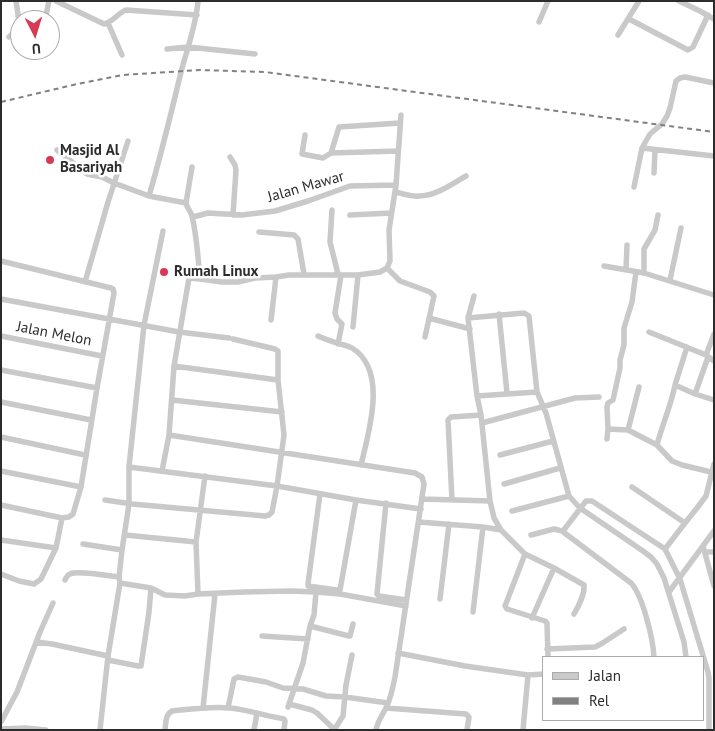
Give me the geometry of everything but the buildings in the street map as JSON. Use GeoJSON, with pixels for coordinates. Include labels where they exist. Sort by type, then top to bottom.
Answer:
{"type":"FeatureCollection","features":[{"type":"Feature","properties":{"kind":"street"},"geometry":{"type":"LineString","coordinates":[[56,1],[104,24],[126,10],[197,15]]}},
{"type":"Feature","properties":{"kind":"street"},"geometry":{"type":"LineString","coordinates":[[149,196],[197,15],[198,1]]}},
{"type":"Feature","properties":{"kind":"street"},"geometry":{"type":"LineString","coordinates":[[539,22],[548,1]]}},
{"type":"Feature","properties":{"kind":"street"},"geometry":{"type":"LineString","coordinates":[[618,35],[640,1]]}},
{"type":"Feature","properties":{"kind":"street"},"geometry":{"type":"LineString","coordinates":[[629,19],[688,50],[693,47],[711,17],[679,1]]}},
{"type":"Feature","properties":{"kind":"street"},"geometry":{"type":"LineString","coordinates":[[108,23],[122,55]]}},
{"type":"Feature","properties":{"kind":"street"},"geometry":{"type":"LineString","coordinates":[[167,49],[188,47],[255,54]]}},
{"type":"Feature","properties":{"kind":"street"},"geometry":{"type":"LineString","coordinates":[[634,186],[642,148],[650,134],[662,124],[667,116],[676,81],[680,78],[686,78],[714,83]]}},
{"type":"Feature","properties":{"kind":"street"},"geometry":{"type":"LineString","coordinates":[[162,471],[172,400],[174,366],[188,278],[238,282],[255,278],[304,274],[358,275],[380,272],[387,268],[390,261],[389,230],[396,189],[401,115]]}},
{"type":"Feature","properties":{"kind":"street"},"geometry":{"type":"LineString","coordinates":[[331,153],[339,127],[400,123]]}},
{"type":"Feature","properties":{"kind":"street"},"geometry":{"type":"LineString","coordinates":[[305,135],[302,152],[304,155],[323,158],[331,153],[398,150]]}},
{"type":"Feature","properties":{"kind":"street"},"geometry":{"type":"LineString","coordinates":[[85,282],[128,141]]}},
{"type":"Feature","properties":{"kind":"street"},"geometry":{"type":"LineString","coordinates":[[642,148],[714,156]]}},
{"type":"Feature","properties":{"kind":"street"},"geometry":{"type":"LineString","coordinates":[[57,150],[87,174],[102,177],[149,196],[186,203]]}},
{"type":"Feature","properties":{"kind":"street"},"geometry":{"type":"LineString","coordinates":[[654,173],[655,150]]}},
{"type":"Feature","properties":{"kind":"street"},"geometry":{"type":"LineString","coordinates":[[230,157],[236,170],[233,215]]}},
{"type":"Feature","properties":{"kind":"street"},"geometry":{"type":"LineString","coordinates":[[192,167],[186,203],[193,217],[200,279]]}},
{"type":"Feature","properties":{"kind":"street","name":"Jalan Mawar"},"geometry":{"type":"LineString","coordinates":[[193,217],[208,213],[233,215],[275,210],[293,206],[350,186],[396,189],[411,196],[420,197],[432,194],[466,176]]}},
{"type":"Feature","properties":{"kind":"street"},"geometry":{"type":"LineString","coordinates":[[332,210],[330,242],[339,275],[335,313],[337,319],[342,324],[338,344]]}},
{"type":"Feature","properties":{"kind":"street"},"geometry":{"type":"LineString","coordinates":[[350,215],[392,213]]}},
{"type":"Feature","properties":{"kind":"street"},"geometry":{"type":"LineString","coordinates":[[644,273],[644,249],[653,235],[658,215]]}},
{"type":"Feature","properties":{"kind":"street"},"geometry":{"type":"LineString","coordinates":[[670,280],[681,228]]}},
{"type":"Feature","properties":{"kind":"street"},"geometry":{"type":"LineString","coordinates":[[100,730],[129,504],[128,467],[144,325],[164,232]]}},
{"type":"Feature","properties":{"kind":"street"},"geometry":{"type":"LineString","coordinates":[[259,232],[297,236],[304,274]]}},
{"type":"Feature","properties":{"kind":"street"},"geometry":{"type":"LineString","coordinates":[[626,269],[627,245]]}},
{"type":"Feature","properties":{"kind":"street"},"geometry":{"type":"LineString","coordinates":[[1,261],[113,289],[114,294],[81,487],[74,514],[62,518],[1,505]]}},
{"type":"Feature","properties":{"kind":"street"},"geometry":{"type":"LineString","coordinates":[[604,266],[644,273],[714,294]]}},
{"type":"Feature","properties":{"kind":"street"},"geometry":{"type":"LineString","coordinates":[[387,268],[400,281],[432,294],[434,298],[425,337]]}},
{"type":"Feature","properties":{"kind":"street"},"geometry":{"type":"LineString","coordinates":[[607,439],[607,405],[613,400],[620,368],[624,347],[624,328],[632,302],[636,272]]}},
{"type":"Feature","properties":{"kind":"street"},"geometry":{"type":"LineString","coordinates":[[353,327],[358,275]]}},
{"type":"Feature","properties":{"kind":"street"},"geometry":{"type":"LineString","coordinates":[[271,320],[276,277]]}},
{"type":"Feature","properties":{"kind":"street"},"geometry":{"type":"LineString","coordinates":[[474,296],[468,318],[490,501],[494,518],[501,530],[525,554],[584,585],[585,588],[574,614]]}},
{"type":"Feature","properties":{"kind":"street"},"geometry":{"type":"LineString","coordinates":[[1,299],[179,332],[231,338],[277,350],[284,435],[273,509],[269,516],[129,504],[105,500]]}},
{"type":"Feature","properties":{"kind":"street"},"geometry":{"type":"LineString","coordinates":[[468,318],[524,313],[529,316],[537,392],[546,413],[569,496],[651,557],[657,564],[669,592],[684,642],[686,656]]}},
{"type":"Feature","properties":{"kind":"street"},"geometry":{"type":"LineString","coordinates":[[499,314],[507,393]]}},
{"type":"Feature","properties":{"kind":"street"},"geometry":{"type":"LineString","coordinates":[[429,318],[470,329]]}},
{"type":"Feature","properties":{"kind":"street"},"geometry":{"type":"LineString","coordinates":[[649,332],[709,358]]}},
{"type":"Feature","properties":{"kind":"street"},"geometry":{"type":"LineString","coordinates":[[695,394],[709,358],[714,334]]}},
{"type":"Feature","properties":{"kind":"street","name":"Jalan Melon"},"geometry":{"type":"LineString","coordinates":[[1,336],[102,356]]}},
{"type":"Feature","properties":{"kind":"street"},"geometry":{"type":"LineString","coordinates":[[318,336],[350,347],[365,359],[371,373],[373,404],[371,424],[362,465]]}},
{"type":"Feature","properties":{"kind":"street"},"geometry":{"type":"LineString","coordinates":[[657,445],[687,347]]}},
{"type":"Feature","properties":{"kind":"street"},"geometry":{"type":"LineString","coordinates":[[174,366],[278,380]]}},
{"type":"Feature","properties":{"kind":"street"},"geometry":{"type":"LineString","coordinates":[[1,370],[97,388]]}},
{"type":"Feature","properties":{"kind":"street"},"geometry":{"type":"LineString","coordinates":[[675,385],[714,400]]}},
{"type":"Feature","properties":{"kind":"street"},"geometry":{"type":"LineString","coordinates":[[628,430],[639,387]]}},
{"type":"Feature","properties":{"kind":"street"},"geometry":{"type":"LineString","coordinates":[[477,396],[537,392]]}},
{"type":"Feature","properties":{"kind":"street"},"geometry":{"type":"LineString","coordinates":[[482,423],[575,398],[599,397]]}},
{"type":"Feature","properties":{"kind":"street"},"geometry":{"type":"LineString","coordinates":[[172,400],[282,412]]}},
{"type":"Feature","properties":{"kind":"street"},"geometry":{"type":"LineString","coordinates":[[1,402],[91,420]]}},
{"type":"Feature","properties":{"kind":"street"},"geometry":{"type":"LineString","coordinates":[[452,500],[448,420],[451,417],[481,415]]}},
{"type":"Feature","properties":{"kind":"street"},"geometry":{"type":"LineString","coordinates":[[608,429],[628,430],[657,445],[672,462],[711,472]]}},
{"type":"Feature","properties":{"kind":"street"},"geometry":{"type":"LineString","coordinates":[[168,435],[415,473],[422,477],[424,484],[421,509],[392,690],[376,730]]}},
{"type":"Feature","properties":{"kind":"street"},"geometry":{"type":"LineString","coordinates":[[1,437],[85,455]]}},
{"type":"Feature","properties":{"kind":"street"},"geometry":{"type":"LineString","coordinates":[[500,455],[553,441]]}},
{"type":"Feature","properties":{"kind":"street"},"geometry":{"type":"LineString","coordinates":[[665,549],[706,496],[714,464]]}},
{"type":"Feature","properties":{"kind":"street"},"geometry":{"type":"LineString","coordinates":[[128,467],[277,486],[421,509]]}},
{"type":"Feature","properties":{"kind":"street"},"geometry":{"type":"LineString","coordinates":[[504,484],[560,468]]}},
{"type":"Feature","properties":{"kind":"street"},"geometry":{"type":"LineString","coordinates":[[1,471],[81,487]]}},
{"type":"Feature","properties":{"kind":"street"},"geometry":{"type":"LineString","coordinates":[[198,594],[196,542],[205,476]]}},
{"type":"Feature","properties":{"kind":"street"},"geometry":{"type":"LineString","coordinates":[[632,487],[685,523]]}},
{"type":"Feature","properties":{"kind":"street"},"geometry":{"type":"LineString","coordinates":[[320,494],[308,586],[340,590],[356,500]]}},
{"type":"Feature","properties":{"kind":"street"},"geometry":{"type":"LineString","coordinates":[[512,511],[569,496]]}},
{"type":"Feature","properties":{"kind":"street"},"geometry":{"type":"LineString","coordinates":[[422,498],[490,501]]}},
{"type":"Feature","properties":{"kind":"street"},"geometry":{"type":"LineString","coordinates":[[563,531],[582,505],[594,502],[665,549],[680,578],[703,656]]}},
{"type":"Feature","properties":{"kind":"street"},"geometry":{"type":"LineString","coordinates":[[386,503],[377,594],[406,603]]}},
{"type":"Feature","properties":{"kind":"street"},"geometry":{"type":"LineString","coordinates":[[1,574],[19,582],[34,584],[38,582],[56,548],[62,518]]}},
{"type":"Feature","properties":{"kind":"street"},"geometry":{"type":"LineString","coordinates":[[419,522],[501,530]]}},
{"type":"Feature","properties":{"kind":"street"},"geometry":{"type":"LineString","coordinates":[[440,599],[449,524]]}},
{"type":"Feature","properties":{"kind":"street"},"geometry":{"type":"LineString","coordinates":[[473,612],[483,527]]}},
{"type":"Feature","properties":{"kind":"street"},"geometry":{"type":"LineString","coordinates":[[532,535],[554,529],[563,531],[631,583],[638,594],[650,632],[654,656]]}},
{"type":"Feature","properties":{"kind":"street"},"geometry":{"type":"LineString","coordinates":[[669,592],[704,549],[714,531]]}},
{"type":"Feature","properties":{"kind":"street"},"geometry":{"type":"LineString","coordinates":[[125,535],[196,542]]}},
{"type":"Feature","properties":{"kind":"street"},"geometry":{"type":"LineString","coordinates":[[1,540],[56,548]]}},
{"type":"Feature","properties":{"kind":"street"},"geometry":{"type":"LineString","coordinates":[[83,544],[122,550]]}},
{"type":"Feature","properties":{"kind":"street"},"geometry":{"type":"LineString","coordinates":[[704,549],[714,552]]}},
{"type":"Feature","properties":{"kind":"street"},"geometry":{"type":"LineString","coordinates":[[704,549],[713,584]]}},
{"type":"Feature","properties":{"kind":"street"},"geometry":{"type":"LineString","coordinates":[[525,554],[505,606],[507,609],[545,621],[548,656]]}},
{"type":"Feature","properties":{"kind":"street"},"geometry":{"type":"LineString","coordinates":[[532,618],[554,568]]}},
{"type":"Feature","properties":{"kind":"street"},"geometry":{"type":"LineString","coordinates":[[65,580],[71,574],[88,573],[151,588],[165,595],[185,596],[291,591],[340,594],[406,603]]}},
{"type":"Feature","properties":{"kind":"street"},"geometry":{"type":"LineString","coordinates":[[36,642],[52,644],[141,666],[150,612],[151,588]]}},
{"type":"Feature","properties":{"kind":"street"},"geometry":{"type":"LineString","coordinates":[[316,592],[314,615],[303,663],[288,706],[312,710],[335,730],[343,716],[346,685],[352,655]]}},
{"type":"Feature","properties":{"kind":"street"},"geometry":{"type":"LineString","coordinates":[[202,708],[215,594]]}},
{"type":"Feature","properties":{"kind":"street"},"geometry":{"type":"LineString","coordinates":[[1,722],[17,692],[53,603]]}},
{"type":"Feature","properties":{"kind":"street"},"geometry":{"type":"LineString","coordinates":[[310,626],[350,636],[353,624]]}},
{"type":"Feature","properties":{"kind":"street"},"geometry":{"type":"LineString","coordinates":[[547,649],[595,647],[624,629]]}},
{"type":"Feature","properties":{"kind":"street"},"geometry":{"type":"LineString","coordinates":[[262,636],[308,639]]}},
{"type":"Feature","properties":{"kind":"street"},"geometry":{"type":"LineString","coordinates":[[398,653],[465,666],[528,675],[542,674]]}},
{"type":"Feature","properties":{"kind":"street"},"geometry":{"type":"LineString","coordinates":[[705,662],[709,678],[709,730]]}},
{"type":"Feature","properties":{"kind":"street"},"geometry":{"type":"LineString","coordinates":[[523,730],[528,675]]}},
{"type":"Feature","properties":{"kind":"street"},"geometry":{"type":"LineString","coordinates":[[228,708],[234,679],[238,677],[266,682],[283,688],[304,689],[326,696],[345,697],[387,706],[466,714],[469,716],[467,730]]}},
{"type":"Feature","properties":{"kind":"street"},"geometry":{"type":"LineString","coordinates":[[164,730],[166,718],[170,712],[202,708],[246,710],[284,719],[284,730]]}},
{"type":"Feature","properties":{"kind":"street"},"geometry":{"type":"LineString","coordinates":[[254,730],[257,714]]}},
{"type":"Feature","properties":{"kind":"street"},"geometry":{"type":"LineString","coordinates":[[1,729],[24,728],[46,730]]}},
{"type":"Feature","properties":{"kind":"railway"},"geometry":{"type":"LineString","coordinates":[[1,102],[123,75],[200,70],[265,72],[714,132]]}},
{"type":"Feature","properties":{"kind":"place","name":"Masjid Al Basariyah"},"geometry":{"type":"Point","coordinates":[50,160]}},
{"type":"Feature","properties":{"kind":"place","name":"Rumah Linux"},"geometry":{"type":"Point","coordinates":[164,272]}}]}
